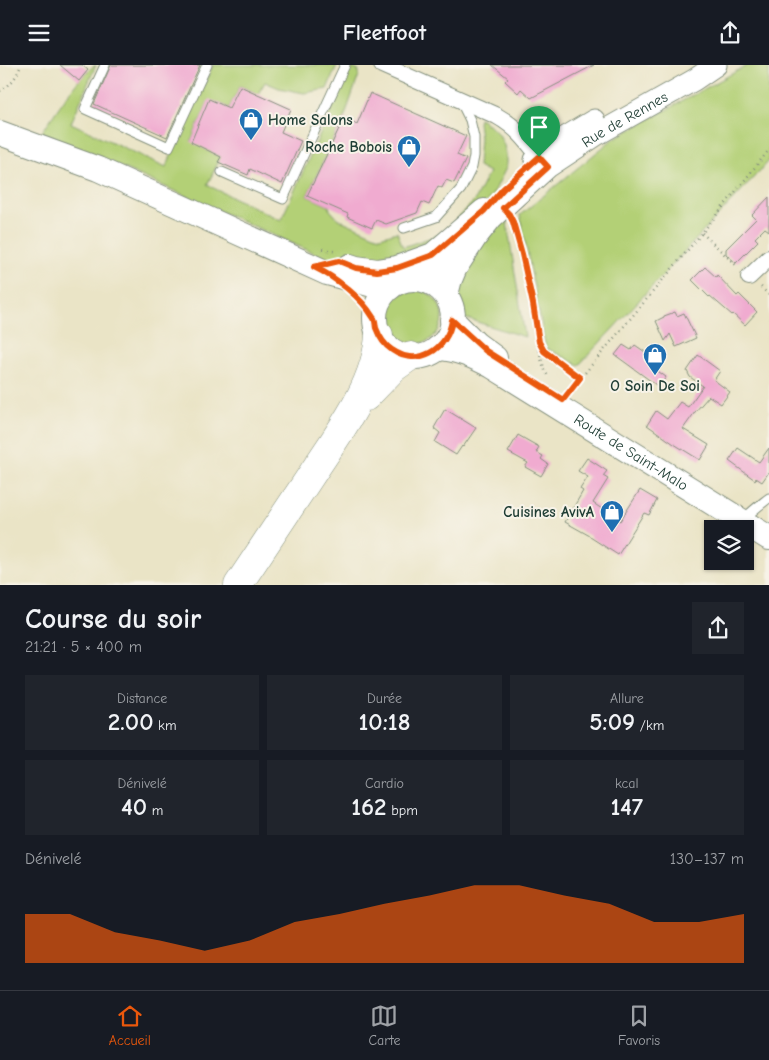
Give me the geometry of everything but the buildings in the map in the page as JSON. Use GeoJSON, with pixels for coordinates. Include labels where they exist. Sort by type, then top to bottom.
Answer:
{"type":"FeatureCollection","features":[{"type":"Feature","properties":{"kind":"highway"},"geometry":{"type":"LineString","coordinates":[[354,409],[374,362],[378,345],[377,327]]}},
{"type":"Feature","properties":{"kind":"highway"},"geometry":{"type":"LineString","coordinates":[[238,585],[354,409],[394,367],[411,356]]}},
{"type":"Feature","properties":{"kind":"highway"},"geometry":{"type":"LineString","coordinates":[[226,585],[288,509]]}},
{"type":"Feature","properties":{"kind":"main road"},"geometry":{"type":"LineString","coordinates":[[0,133],[98,169],[380,287],[390,287]]}},
{"type":"Feature","properties":{"kind":"main road"},"geometry":{"type":"LineString","coordinates":[[321,263],[339,261],[356,268],[377,271],[397,268],[433,255],[494,209]]}},
{"type":"Feature","properties":{"kind":"main road"},"geometry":{"type":"LineString","coordinates":[[321,263],[368,310],[384,343],[392,350],[401,354],[411,356],[425,355],[438,348],[451,328],[450,304],[442,291],[429,282],[421,279],[405,280],[390,287],[383,293],[376,310],[377,327]]}},
{"type":"Feature","properties":{"kind":"main road","name":"Route de Saint-Malo"},"geometry":{"type":"LineString","coordinates":[[452,320],[486,351],[563,400],[758,513],[769,538]]}},
{"type":"Feature","properties":{"kind":"main road","name":"Route de Saint-Malo"},"geometry":{"type":"LineString","coordinates":[[438,348],[466,354],[492,366],[758,513]]}},
{"type":"Feature","properties":{"kind":"street"},"geometry":{"type":"LineString","coordinates":[[382,65],[509,123],[523,136],[544,162]]}},
{"type":"Feature","properties":{"kind":"street","name":"Rue de Rennes"},"geometry":{"type":"LineString","coordinates":[[544,162],[564,138],[622,104],[688,71],[707,65]]}},
{"type":"Feature","properties":{"kind":"street","name":"Rue de Rennes"},"geometry":{"type":"LineString","coordinates":[[447,297],[456,269],[476,238],[492,219],[494,209],[503,189],[544,162],[694,81],[716,65]]}},
{"type":"Feature","properties":{"kind":"street","name":"Rue de Rennes"},"geometry":{"type":"LineString","coordinates":[[421,279],[444,262],[494,209]]}},
{"type":"Feature","properties":{"kind":"street"},"geometry":{"type":"LineString","coordinates":[[749,277],[769,258]]}},
{"type":"Feature","properties":{"kind":"lane"},"geometry":{"type":"LineString","coordinates":[[105,65],[85,109],[169,147],[207,65]]}},
{"type":"Feature","properties":{"kind":"lane"},"geometry":{"type":"LineString","coordinates":[[222,172],[283,199],[345,65]]}},
{"type":"Feature","properties":{"kind":"lane"},"geometry":{"type":"LineString","coordinates":[[404,228],[436,217],[461,189],[472,167],[474,137],[470,120],[460,100]]}},
{"type":"Feature","properties":{"kind":"path"},"geometry":{"type":"LineString","coordinates":[[0,91],[13,81],[21,65]]}},
{"type":"Feature","properties":{"kind":"path"},"geometry":{"type":"LineString","coordinates":[[563,400],[769,150]]}},
{"type":"Feature","properties":{"kind":"path"},"geometry":{"type":"LineString","coordinates":[[494,209],[509,214],[513,222],[533,304],[539,342],[544,351],[580,378]]}},
{"type":"Feature","properties":{"kind":"path"},"geometry":{"type":"LineString","coordinates":[[702,233],[769,295]]}},
{"type":"Feature","properties":{"kind":"path"},"geometry":{"type":"LineString","coordinates":[[321,263],[340,253]]}},
{"type":"Feature","properties":{"kind":"green space"},"geometry":{"type":"Polygon","coordinates":[[[96,65],[71,123],[166,167],[213,65],[337,65],[327,89],[304,93],[279,88],[265,82],[258,94],[240,86],[229,108],[209,100],[191,141],[221,157],[207,185],[281,220],[349,71],[353,69],[359,71],[359,75],[344,118],[307,196],[329,206],[338,219],[380,237],[397,232],[403,247],[444,233],[474,201],[489,172],[478,166],[479,118],[499,134],[504,145],[506,168],[494,192],[466,229],[359,273],[42,132],[82,77],[96,65]]]}},
{"type":"Feature","properties":{"kind":"green space"},"geometry":{"type":"Polygon","coordinates":[[[748,65],[769,65],[769,161],[579,365],[546,348],[520,215],[613,139],[748,65]]]}},
{"type":"Feature","properties":{"kind":"green space"},"geometry":{"type":"Polygon","coordinates":[[[506,216],[525,337],[461,317],[457,289],[467,268],[491,233],[506,216]]]}},
{"type":"Feature","properties":{"kind":"green space"},"geometry":{"type":"Polygon","coordinates":[[[415,290],[425,292],[434,298],[440,307],[442,317],[440,327],[434,336],[425,342],[415,344],[405,342],[396,336],[390,327],[388,317],[390,307],[396,298],[405,292],[415,290]]]}},
{"type":"Feature","properties":{"kind":"place","name":"Home Salons"},"geometry":{"type":"Point","coordinates":[251,141]}},
{"type":"Feature","properties":{"kind":"place","name":"Roche Bobois"},"geometry":{"type":"Point","coordinates":[409,168]}},
{"type":"Feature","properties":{"kind":"place","name":"O Soin De Soi"},"geometry":{"type":"Point","coordinates":[655,376]}},
{"type":"Feature","properties":{"kind":"place","name":"Cuisines AvivA"},"geometry":{"type":"Point","coordinates":[612,533]}},
{"type":"Feature","properties":{"kind":"route"},"geometry":{"type":"LineString","coordinates":[[539,157],[548,167],[503,208],[513,222],[522,254],[539,342],[544,351],[580,378],[563,400],[486,351],[452,320],[451,328],[444,342],[432,352],[425,355],[411,356],[392,350],[379,335],[375,319],[368,310],[327,273],[314,267],[339,261],[356,268],[377,271],[397,268],[433,255],[484,211],[503,189],[539,157]]}}]}
